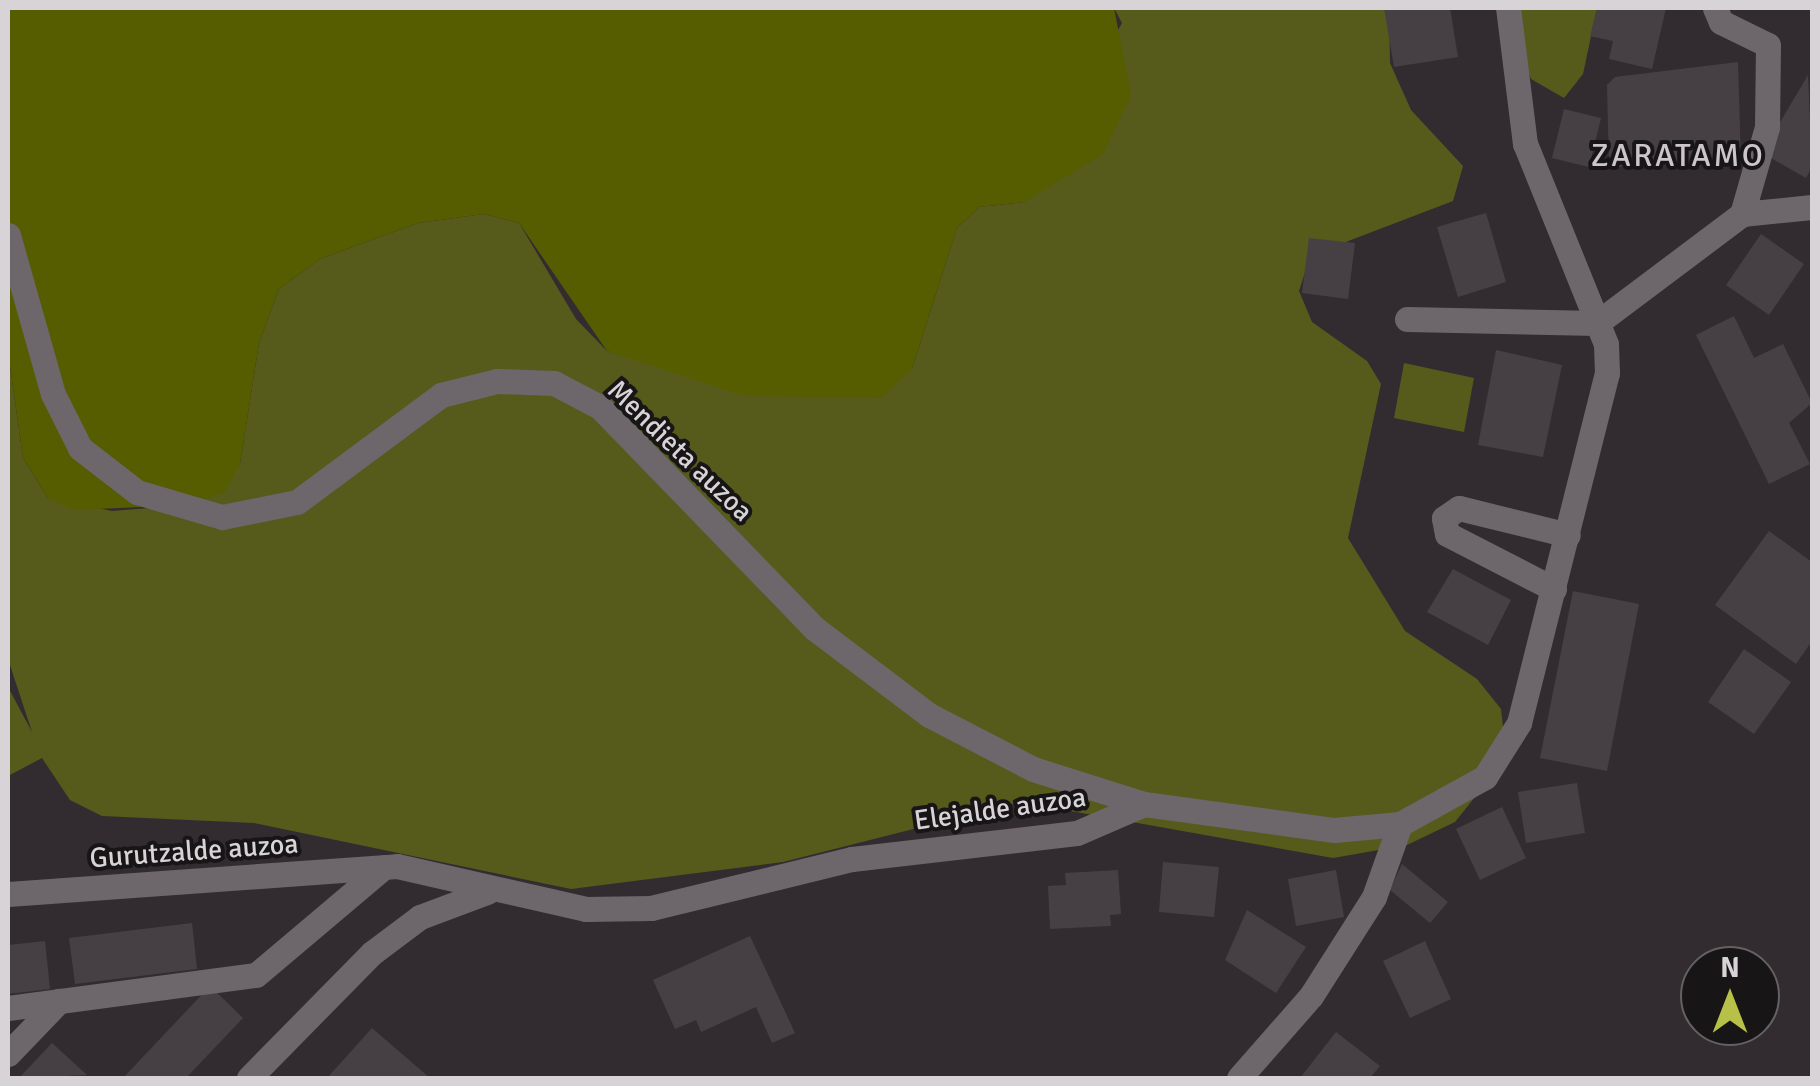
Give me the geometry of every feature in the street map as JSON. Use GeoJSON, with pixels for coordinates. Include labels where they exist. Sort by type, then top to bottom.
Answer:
{"type":"FeatureCollection","features":[{"type":"Feature","properties":{"kind":"street"},"geometry":{"type":"LineString","coordinates":[[1144,804],[1334,830],[1400,824],[1486,777],[1519,723],[1607,372],[1597,323],[1525,144],[1508,8]]}},
{"type":"Feature","properties":{"kind":"street"},"geometry":{"type":"LineString","coordinates":[[1715,8],[1721,22],[1768,45],[1766,126],[1742,214]]}},
{"type":"Feature","properties":{"kind":"street"},"geometry":{"type":"LineString","coordinates":[[1407,319],[1597,323],[1742,214],[1812,206]]}},
{"type":"Feature","properties":{"kind":"street","name":"Mendieta auzoa"},"geometry":{"type":"LineString","coordinates":[[8,234],[60,408],[80,448],[137,492],[222,517],[297,502],[441,395],[497,381],[554,383],[600,407],[814,628],[929,715],[1034,770],[1144,804]]}},
{"type":"Feature","properties":{"kind":"street"},"geometry":{"type":"LineString","coordinates":[[1554,589],[1448,534],[1444,518],[1460,508],[1568,535]]}},
{"type":"Feature","properties":{"kind":"street","name":"Elejalde auzoa"},"geometry":{"type":"LineString","coordinates":[[487,892],[586,909],[692,904],[852,859],[1076,834],[1144,804]]}},
{"type":"Feature","properties":{"kind":"street"},"geometry":{"type":"LineString","coordinates":[[1239,1078],[1312,996],[1374,897],[1400,824]]}},
{"type":"Feature","properties":{"kind":"street"},"geometry":{"type":"LineString","coordinates":[[8,1008],[256,975],[384,867]]}},
{"type":"Feature","properties":{"kind":"street","name":"Gurutzalde auzoa"},"geometry":{"type":"LineString","coordinates":[[8,894],[384,867],[443,873],[487,892]]}},
{"type":"Feature","properties":{"kind":"street"},"geometry":{"type":"LineString","coordinates":[[250,1078],[372,952],[420,918],[487,892]]}},
{"type":"Feature","properties":{"kind":"street"},"geometry":{"type":"LineString","coordinates":[[8,1054],[60,1000]]}},
{"type":"Feature","properties":{"kind":"green space"},"geometry":{"type":"Polygon","coordinates":[[[1114,8],[1389,8],[1390,63],[1411,110],[1463,166],[1453,201],[1330,248],[1308,263],[1299,291],[1312,322],[1367,361],[1381,384],[1348,538],[1405,631],[1477,679],[1501,709],[1504,735],[1487,782],[1455,822],[1407,845],[1333,858],[1020,802],[783,862],[571,889],[254,823],[102,816],[70,800],[42,758],[8,776],[8,687],[32,732],[8,659],[8,352],[23,458],[48,498],[112,511],[187,505],[240,464],[259,343],[279,289],[320,259],[418,223],[484,214],[519,223],[576,319],[607,351],[669,366],[912,369],[957,228],[979,207],[1024,202],[1122,23],[1114,8]]]}},
{"type":"Feature","properties":{"kind":"green space"},"geometry":{"type":"Polygon","coordinates":[[[1500,8],[1597,8],[1583,74],[1564,98],[1531,79],[1500,8]]]}},
{"type":"Feature","properties":{"kind":"green space"},"geometry":{"type":"Polygon","coordinates":[[[1404,363],[1474,378],[1464,432],[1394,418],[1404,363]]]}},
{"type":"Feature","properties":{"kind":"shaded area"},"geometry":{"type":"Polygon","coordinates":[[[8,8],[1114,8],[1131,95],[1103,154],[1024,202],[979,207],[957,228],[912,369],[881,398],[744,396],[607,351],[519,223],[484,214],[418,223],[320,259],[279,289],[259,343],[240,464],[224,493],[187,505],[75,510],[48,498],[23,458],[8,352],[8,8]]]}},
{"type":"Feature","properties":{"kind":"building"},"geometry":{"type":"Polygon","coordinates":[[[1384,8],[1450,8],[1458,57],[1394,67],[1384,8]]]}},
{"type":"Feature","properties":{"kind":"building"},"geometry":{"type":"Polygon","coordinates":[[[1597,8],[1666,8],[1652,69],[1609,59],[1613,41],[1590,36],[1597,8]]]}},
{"type":"Feature","properties":{"kind":"building"},"geometry":{"type":"Polygon","coordinates":[[[1738,62],[1741,163],[1609,167],[1607,85],[1615,77],[1738,62]]]}},
{"type":"Feature","properties":{"kind":"building"},"geometry":{"type":"Polygon","coordinates":[[[1808,75],[1812,167],[1806,178],[1762,153],[1808,75]]]}},
{"type":"Feature","properties":{"kind":"building"},"geometry":{"type":"Polygon","coordinates":[[[1564,109],[1601,118],[1589,167],[1552,158],[1564,109]]]}},
{"type":"Feature","properties":{"kind":"building"},"geometry":{"type":"Polygon","coordinates":[[[1486,213],[1506,282],[1458,297],[1437,227],[1486,213]]]}},
{"type":"Feature","properties":{"kind":"building"},"geometry":{"type":"Polygon","coordinates":[[[1761,234],[1804,264],[1769,315],[1726,285],[1761,234]]]}},
{"type":"Feature","properties":{"kind":"building"},"geometry":{"type":"Polygon","coordinates":[[[1309,238],[1355,243],[1348,299],[1302,293],[1309,238]]]}},
{"type":"Feature","properties":{"kind":"building"},"geometry":{"type":"Polygon","coordinates":[[[1734,316],[1754,358],[1783,344],[1812,403],[1789,423],[1810,464],[1769,484],[1696,335],[1734,316]]]}},
{"type":"Feature","properties":{"kind":"building"},"geometry":{"type":"Polygon","coordinates":[[[1496,350],[1562,365],[1543,457],[1478,445],[1496,350]]]}},
{"type":"Feature","properties":{"kind":"building"},"geometry":{"type":"Polygon","coordinates":[[[1769,531],[1812,562],[1812,641],[1796,664],[1715,605],[1769,531]]]}},
{"type":"Feature","properties":{"kind":"building"},"geometry":{"type":"Polygon","coordinates":[[[1453,569],[1511,600],[1488,645],[1427,612],[1453,569]]]}},
{"type":"Feature","properties":{"kind":"building"},"geometry":{"type":"Polygon","coordinates":[[[1573,591],[1639,604],[1607,771],[1540,758],[1573,591]]]}},
{"type":"Feature","properties":{"kind":"building"},"geometry":{"type":"Polygon","coordinates":[[[1744,649],[1791,682],[1754,734],[1708,702],[1744,649]]]}},
{"type":"Feature","properties":{"kind":"building"},"geometry":{"type":"Polygon","coordinates":[[[1577,783],[1585,833],[1526,843],[1518,792],[1577,783]]]}},
{"type":"Feature","properties":{"kind":"building"},"geometry":{"type":"Polygon","coordinates":[[[1502,807],[1526,858],[1480,880],[1456,829],[1502,807]]]}},
{"type":"Feature","properties":{"kind":"building"},"geometry":{"type":"Polygon","coordinates":[[[1163,862],[1219,867],[1214,917],[1159,912],[1163,862]]]}},
{"type":"Feature","properties":{"kind":"building"},"geometry":{"type":"Polygon","coordinates":[[[1402,864],[1448,902],[1430,923],[1390,890],[1402,864]]]}},
{"type":"Feature","properties":{"kind":"building"},"geometry":{"type":"Polygon","coordinates":[[[1118,870],[1121,914],[1110,915],[1111,926],[1050,929],[1048,886],[1066,885],[1065,873],[1118,870]]]}},
{"type":"Feature","properties":{"kind":"building"},"geometry":{"type":"Polygon","coordinates":[[[1336,870],[1344,917],[1296,926],[1288,879],[1336,870]]]}},
{"type":"Feature","properties":{"kind":"building"},"geometry":{"type":"Polygon","coordinates":[[[1247,910],[1306,947],[1276,993],[1225,960],[1247,910]]]}},
{"type":"Feature","properties":{"kind":"building"},"geometry":{"type":"Polygon","coordinates":[[[192,923],[197,969],[75,984],[69,938],[192,923]]]}},
{"type":"Feature","properties":{"kind":"building"},"geometry":{"type":"Polygon","coordinates":[[[750,936],[795,1033],[772,1043],[756,1007],[701,1032],[696,1020],[675,1029],[653,980],[750,936]]]}},
{"type":"Feature","properties":{"kind":"building"},"geometry":{"type":"Polygon","coordinates":[[[45,941],[50,989],[8,994],[8,945],[45,941]]]}},
{"type":"Feature","properties":{"kind":"building"},"geometry":{"type":"Polygon","coordinates":[[[1425,941],[1451,999],[1410,1018],[1383,961],[1425,941]]]}},
{"type":"Feature","properties":{"kind":"building"},"geometry":{"type":"Polygon","coordinates":[[[210,986],[243,1018],[186,1078],[123,1078],[210,986]]]}},
{"type":"Feature","properties":{"kind":"building"},"geometry":{"type":"Polygon","coordinates":[[[372,1028],[430,1078],[327,1078],[372,1028]]]}},
{"type":"Feature","properties":{"kind":"building"},"geometry":{"type":"Polygon","coordinates":[[[1336,1032],[1380,1066],[1370,1078],[1300,1078],[1336,1032]]]}},
{"type":"Feature","properties":{"kind":"building"},"geometry":{"type":"Polygon","coordinates":[[[52,1043],[87,1075],[19,1078],[52,1043]]]}},
{"type":"Feature","properties":{"kind":"district","name":"ZARATAMO"},"geometry":{"type":"Point","coordinates":[1678,156]}}]}
